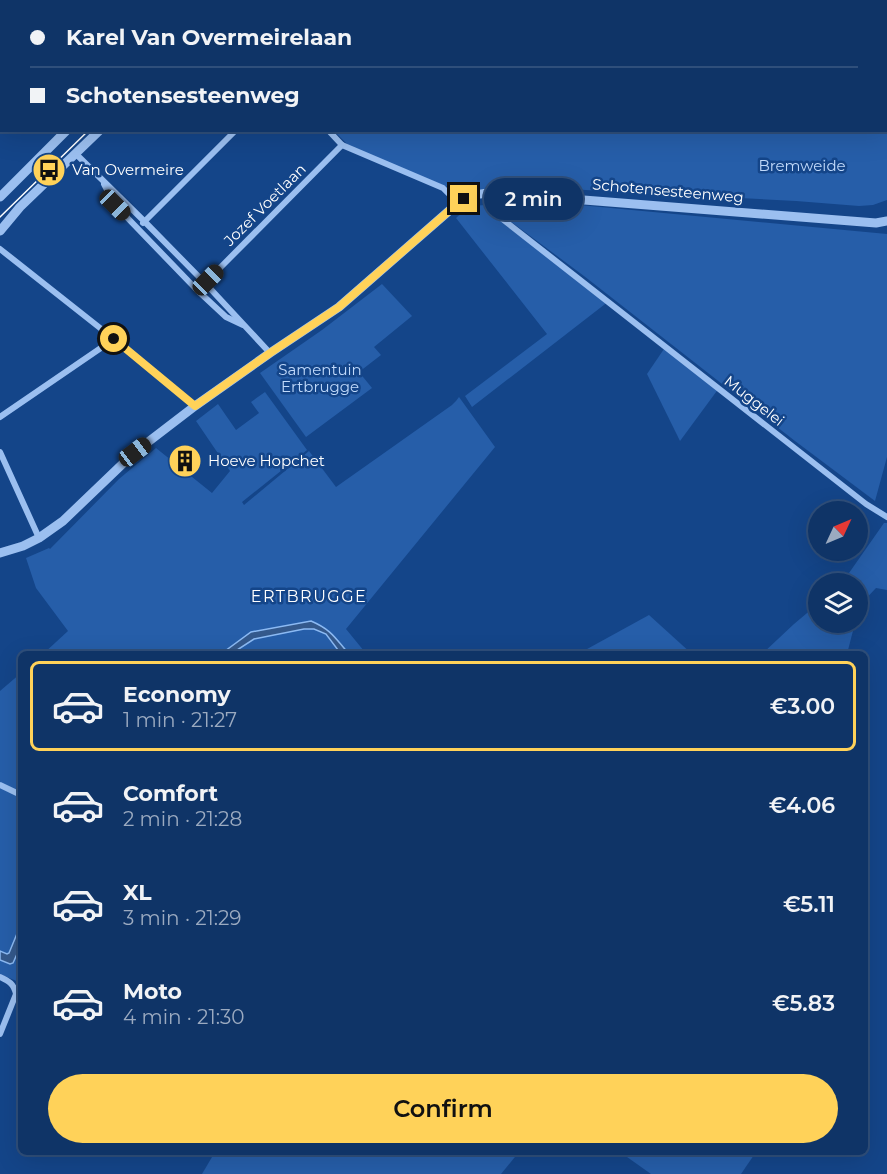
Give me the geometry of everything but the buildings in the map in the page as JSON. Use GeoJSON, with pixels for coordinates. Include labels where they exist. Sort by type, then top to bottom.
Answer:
{"type":"FeatureCollection","features":[{"type":"Feature","properties":{"kind":"street"},"geometry":{"type":"LineString","coordinates":[[0,197],[65,132]]}},
{"type":"Feature","properties":{"kind":"street"},"geometry":{"type":"LineString","coordinates":[[0,231],[20,207],[98,132]]}},
{"type":"Feature","properties":{"kind":"street"},"geometry":{"type":"LineString","coordinates":[[137,228],[234,132]]}},
{"type":"Feature","properties":{"kind":"street"},"geometry":{"type":"LineString","coordinates":[[330,132],[342,145],[443,188],[458,203]]}},
{"type":"Feature","properties":{"kind":"street","name":"Jozef Voetlaan"},"geometry":{"type":"LineString","coordinates":[[197,290],[342,145]]}},
{"type":"Feature","properties":{"kind":"street"},"geometry":{"type":"LineString","coordinates":[[76,154],[205,283],[270,353]]}},
{"type":"Feature","properties":{"kind":"street"},"geometry":{"type":"LineString","coordinates":[[101,179],[115,205],[197,290],[226,317],[246,326]]}},
{"type":"Feature","properties":{"kind":"street","name":"Schotensesteenweg"},"geometry":{"type":"LineString","coordinates":[[0,553],[39,538],[63,521],[135,452],[195,406],[339,307],[458,203],[476,194],[495,193],[862,221]]}},
{"type":"Feature","properties":{"kind":"street","name":"Muggelei"},"geometry":{"type":"LineString","coordinates":[[495,193],[495,209],[501,218],[866,504],[887,517]]}},
{"type":"Feature","properties":{"kind":"street"},"geometry":{"type":"LineString","coordinates":[[862,221],[887,215]]}},
{"type":"Feature","properties":{"kind":"street"},"geometry":{"type":"LineString","coordinates":[[862,221],[876,223],[887,221]]}},
{"type":"Feature","properties":{"kind":"street"},"geometry":{"type":"LineString","coordinates":[[0,249],[195,406]]}},
{"type":"Feature","properties":{"kind":"street"},"geometry":{"type":"LineString","coordinates":[[0,417],[114,339]]}},
{"type":"Feature","properties":{"kind":"street"},"geometry":{"type":"LineString","coordinates":[[0,452],[39,538]]}},
{"type":"Feature","properties":{"kind":"street"},"geometry":{"type":"LineString","coordinates":[[0,785],[18,794]]}},
{"type":"Feature","properties":{"kind":"street"},"geometry":{"type":"LineString","coordinates":[[0,977],[10,982],[16,994],[0,1034]]}},
{"type":"Feature","properties":{"kind":"green space","name":"Bremweide"},"geometry":{"type":"Polygon","coordinates":[[[335,132],[887,132],[887,200],[873,205],[859,206],[528,187],[457,191],[350,147],[335,132]]]}},
{"type":"Feature","properties":{"kind":"green space"},"geometry":{"type":"Polygon","coordinates":[[[500,199],[887,234],[887,457],[875,501],[502,215],[497,204],[500,199]]]}},
{"type":"Feature","properties":{"kind":"green space"},"geometry":{"type":"Polygon","coordinates":[[[486,205],[609,301],[472,407],[465,396],[547,334],[456,218],[469,206],[486,205]]]}},
{"type":"Feature","properties":{"kind":"green space","name":"Samentuin Ertbrugge"},"geometry":{"type":"Polygon","coordinates":[[[382,284],[412,316],[374,347],[381,355],[359,372],[372,388],[306,437],[260,373],[322,330],[382,284]]]}},
{"type":"Feature","properties":{"kind":"green space"},"geometry":{"type":"Polygon","coordinates":[[[666,346],[719,388],[680,441],[647,374],[666,346]]]}},
{"type":"Feature","properties":{"kind":"green space"},"geometry":{"type":"Polygon","coordinates":[[[265,392],[307,450],[242,502],[244,505],[309,451],[336,487],[452,405],[459,397],[495,447],[346,629],[364,651],[46,651],[68,631],[36,588],[26,558],[50,549],[119,479],[156,448],[212,493],[230,471],[196,421],[218,404],[236,430],[259,413],[251,402],[265,392]]]}},
{"type":"Feature","properties":{"kind":"green space"},"geometry":{"type":"Polygon","coordinates":[[[884,523],[887,523],[887,590],[876,588],[868,596],[868,573],[849,573],[857,561],[868,561],[868,546],[884,523]]]}},
{"type":"Feature","properties":{"kind":"green space"},"geometry":{"type":"Polygon","coordinates":[[[808,612],[808,633],[852,633],[848,651],[765,651],[808,612]]]}},
{"type":"Feature","properties":{"kind":"green space"},"geometry":{"type":"Polygon","coordinates":[[[649,615],[689,651],[583,651],[649,615]]]}},
{"type":"Feature","properties":{"kind":"green space"},"geometry":{"type":"Polygon","coordinates":[[[18,676],[18,982],[0,974],[0,691],[18,676]]]}},
{"type":"Feature","properties":{"kind":"green space"},"geometry":{"type":"Polygon","coordinates":[[[213,1155],[517,1155],[501,1174],[202,1174],[213,1155]]]}},
{"type":"Feature","properties":{"kind":"green space"},"geometry":{"type":"Polygon","coordinates":[[[624,1155],[754,1155],[741,1174],[651,1174],[624,1155]]]}},
{"type":"Feature","properties":{"kind":"shaded area"},"geometry":{"type":"Polygon","coordinates":[[[311,621],[329,631],[346,651],[339,651],[326,634],[314,629],[304,629],[254,639],[236,651],[225,651],[251,632],[311,621]]]}},
{"type":"Feature","properties":{"kind":"shaded area"},"geometry":{"type":"Polygon","coordinates":[[[18,931],[18,952],[13,963],[0,960],[0,951],[9,953],[18,931]]]}},
{"type":"Feature","properties":{"kind":"tram line"},"geometry":{"type":"LineString","coordinates":[[0,217],[87,132]]}},
{"type":"Feature","properties":{"kind":"place","name":"Van Overmeire"},"geometry":{"type":"Point","coordinates":[49,170]}},
{"type":"Feature","properties":{"kind":"place","name":"Hoeve Hopchet"},"geometry":{"type":"Point","coordinates":[185,461]}},
{"type":"Feature","properties":{"kind":"district","name":"ERTBRUGGE"},"geometry":{"type":"Point","coordinates":[309,596]}},
{"type":"Feature","properties":{"kind":"route"},"geometry":{"type":"LineString","coordinates":[[114,339],[195,406],[339,307],[464,199]]}}]}
